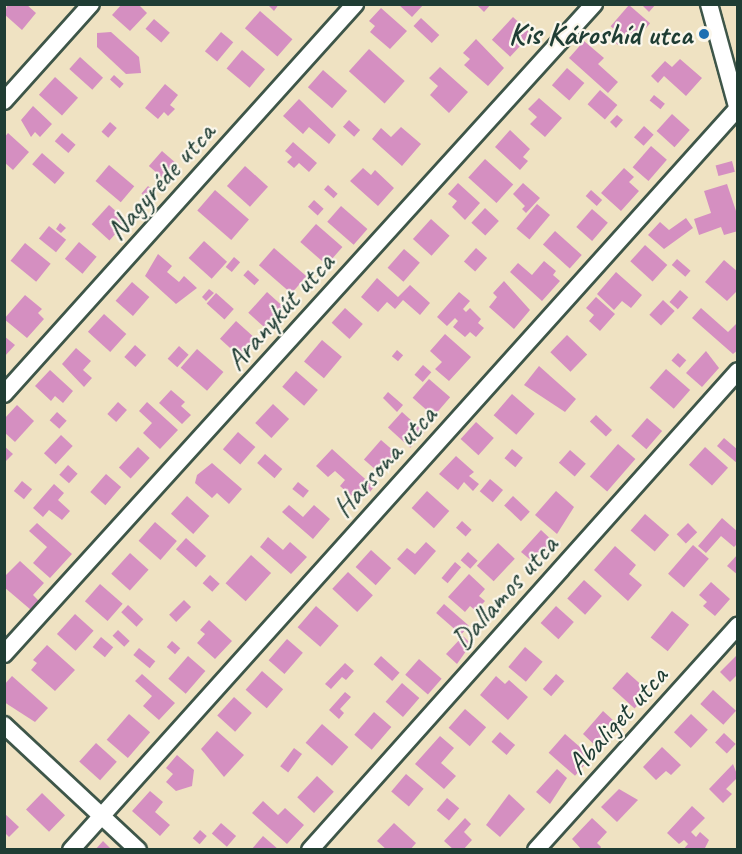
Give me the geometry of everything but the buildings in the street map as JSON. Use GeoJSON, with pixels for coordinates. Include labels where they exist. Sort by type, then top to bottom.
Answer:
{"type":"FeatureCollection","features":[{"type":"Feature","properties":{"kind":"street"},"geometry":{"type":"LineString","coordinates":[[4,101],[91,4]]}},
{"type":"Feature","properties":{"kind":"street","name":"Nagyréde utca"},"geometry":{"type":"LineString","coordinates":[[4,393],[355,4]]}},
{"type":"Feature","properties":{"kind":"street","name":"Aranykút utca"},"geometry":{"type":"LineString","coordinates":[[4,654],[594,4]]}},
{"type":"Feature","properties":{"kind":"street"},"geometry":{"type":"LineString","coordinates":[[709,4],[737,109]]}},
{"type":"Feature","properties":{"kind":"street","name":"Harsona utca"},"geometry":{"type":"LineString","coordinates":[[70,849],[737,109]]}},
{"type":"Feature","properties":{"kind":"street","name":"Dallamos utca"},"geometry":{"type":"LineString","coordinates":[[310,849],[738,371]]}},
{"type":"Feature","properties":{"kind":"street","name":"Abaliget utca"},"geometry":{"type":"LineString","coordinates":[[536,849],[738,626]]}},
{"type":"Feature","properties":{"kind":"street"},"geometry":{"type":"LineString","coordinates":[[4,726],[138,849]]}},
{"type":"Feature","properties":{"kind":"place","name":"Kis Károshíd utca"},"geometry":{"type":"Point","coordinates":[704,34]}}]}
